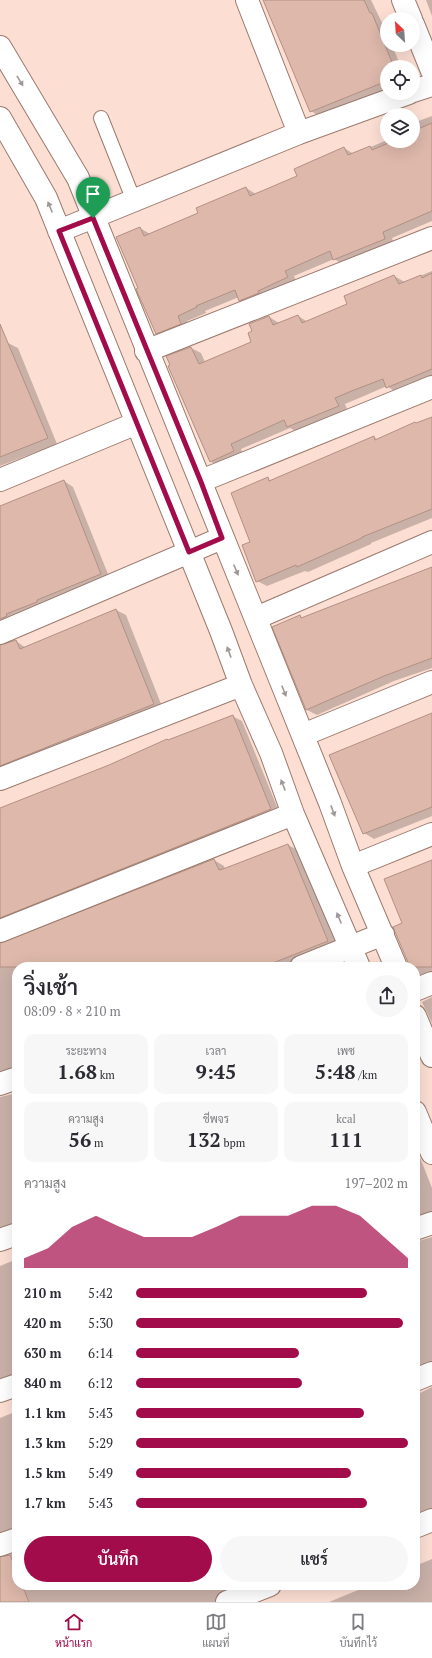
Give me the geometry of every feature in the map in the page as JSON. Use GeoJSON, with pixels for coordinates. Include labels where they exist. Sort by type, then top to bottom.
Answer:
{"type":"FeatureCollection","features":[{"type":"Feature","properties":{"kind":"street"},"geometry":{"type":"LineString","coordinates":[[248,0],[299,134]]}},
{"type":"Feature","properties":{"kind":"street"},"geometry":{"type":"LineString","coordinates":[[403,0],[408,12]]}},
{"type":"Feature","properties":{"kind":"street"},"geometry":{"type":"LineString","coordinates":[[420,41],[432,71]]}},
{"type":"Feature","properties":{"kind":"street"},"geometry":{"type":"LineString","coordinates":[[0,47],[78,178],[146,351],[201,482],[222,538],[256,618],[354,866],[394,962]]}},
{"type":"Feature","properties":{"kind":"street"},"geometry":{"type":"LineString","coordinates":[[420,89],[432,84]]}},
{"type":"Feature","properties":{"kind":"street"},"geometry":{"type":"LineString","coordinates":[[59,231],[299,134],[390,100]]}},
{"type":"Feature","properties":{"kind":"street"},"geometry":{"type":"LineString","coordinates":[[0,118],[46,198],[241,685],[271,753],[293,814],[355,957]]}},
{"type":"Feature","properties":{"kind":"street"},"geometry":{"type":"LineString","coordinates":[[146,351],[432,238]]}},
{"type":"Feature","properties":{"kind":"street"},"geometry":{"type":"LineString","coordinates":[[201,482],[432,387]]}},
{"type":"Feature","properties":{"kind":"street"},"geometry":{"type":"LineString","coordinates":[[0,480],[137,423]]}},
{"type":"Feature","properties":{"kind":"street"},"geometry":{"type":"LineString","coordinates":[[0,633],[222,538]]}},
{"type":"Feature","properties":{"kind":"street"},"geometry":{"type":"LineString","coordinates":[[256,618],[432,542]]}},
{"type":"Feature","properties":{"kind":"street"},"geometry":{"type":"LineString","coordinates":[[302,735],[432,682]]}},
{"type":"Feature","properties":{"kind":"street"},"geometry":{"type":"LineString","coordinates":[[0,779],[241,685]]}},
{"type":"Feature","properties":{"kind":"street"},"geometry":{"type":"LineString","coordinates":[[0,931],[293,814]]}},
{"type":"Feature","properties":{"kind":"street"},"geometry":{"type":"LineString","coordinates":[[354,866],[432,834]]}},
{"type":"Feature","properties":{"kind":"street"},"geometry":{"type":"LineString","coordinates":[[328,962],[355,957],[383,934]]}},
{"type":"Feature","properties":{"kind":"street"},"geometry":{"type":"LineString","coordinates":[[420,988],[432,983]]}},
{"type":"Feature","properties":{"kind":"street"},"geometry":{"type":"LineString","coordinates":[[420,1028],[432,1056]]}},
{"type":"Feature","properties":{"kind":"street"},"geometry":{"type":"LineString","coordinates":[[0,1084],[12,1080]]}},
{"type":"Feature","properties":{"kind":"street"},"geometry":{"type":"LineString","coordinates":[[420,1124],[432,1154]]}},
{"type":"Feature","properties":{"kind":"street"},"geometry":{"type":"LineString","coordinates":[[420,1227],[432,1222]]}},
{"type":"Feature","properties":{"kind":"street"},"geometry":{"type":"LineString","coordinates":[[0,1240],[12,1236]]}},
{"type":"Feature","properties":{"kind":"street"},"geometry":{"type":"LineString","coordinates":[[420,1378],[432,1373]]}},
{"type":"Feature","properties":{"kind":"street"},"geometry":{"type":"LineString","coordinates":[[0,1391],[12,1387]]}},
{"type":"Feature","properties":{"kind":"street"},"geometry":{"type":"LineString","coordinates":[[420,1525],[432,1520]]}},
{"type":"Feature","properties":{"kind":"street"},"geometry":{"type":"LineString","coordinates":[[0,1545],[12,1541]]}},
{"type":"Feature","properties":{"kind":"street"},"geometry":{"type":"LineString","coordinates":[[239,1600],[260,1590]]}},
{"type":"Feature","properties":{"kind":"lane"},"geometry":{"type":"LineString","coordinates":[[101,118],[134,201]]}},
{"type":"Feature","properties":{"kind":"building"},"geometry":{"type":"Polygon","coordinates":[[[263,0],[364,0],[370,13],[372,13],[380,33],[380,52],[388,52],[391,60],[380,60],[380,84],[310,112],[263,0]]]}},
{"type":"Feature","properties":{"kind":"building"},"geometry":{"type":"Polygon","coordinates":[[[432,123],[432,211],[383,232],[385,239],[333,260],[330,251],[285,271],[288,277],[258,291],[259,293],[239,301],[235,290],[196,306],[197,307],[178,316],[181,324],[156,334],[136,289],[138,288],[116,237],[140,227],[144,236],[198,213],[196,208],[246,187],[250,196],[297,176],[294,169],[344,147],[348,155],[370,146],[372,150],[380,147],[380,148],[420,148],[420,128],[432,123]]]}},
{"type":"Feature","properties":{"kind":"building"},"geometry":{"type":"Polygon","coordinates":[[[432,273],[432,369],[386,388],[383,379],[354,390],[335,398],[339,406],[287,427],[284,420],[231,444],[234,451],[210,462],[168,366],[170,365],[166,356],[191,347],[199,364],[251,342],[248,333],[252,331],[249,324],[269,316],[273,325],[298,315],[302,323],[347,304],[344,296],[394,275],[399,284],[421,275],[422,278],[432,273]]]}},
{"type":"Feature","properties":{"kind":"building"},"geometry":{"type":"Polygon","coordinates":[[[0,324],[48,438],[0,457],[0,324]]]}},
{"type":"Feature","properties":{"kind":"building"},"geometry":{"type":"Polygon","coordinates":[[[432,417],[432,509],[362,537],[297,567],[296,565],[256,582],[242,545],[250,542],[231,493],[268,477],[269,481],[374,436],[375,440],[415,422],[416,423],[432,417]]]}},
{"type":"Feature","properties":{"kind":"building"},"geometry":{"type":"Polygon","coordinates":[[[64,480],[101,574],[37,600],[37,602],[6,614],[7,616],[0,619],[0,506],[64,480]]]}},
{"type":"Feature","properties":{"kind":"building"},"geometry":{"type":"Polygon","coordinates":[[[432,567],[432,658],[384,676],[306,710],[272,627],[300,615],[301,618],[432,567]]]}},
{"type":"Feature","properties":{"kind":"building"},"geometry":{"type":"Polygon","coordinates":[[[116,609],[154,704],[0,766],[0,645],[16,640],[20,649],[116,609]]]}},
{"type":"Feature","properties":{"kind":"building"},"geometry":{"type":"Polygon","coordinates":[[[432,713],[432,807],[363,834],[329,755],[432,713]]]}},
{"type":"Feature","properties":{"kind":"building"},"geometry":{"type":"Polygon","coordinates":[[[233,715],[271,809],[0,918],[0,808],[109,765],[167,739],[168,740],[233,715]]]}},
{"type":"Feature","properties":{"kind":"building"},"geometry":{"type":"Polygon","coordinates":[[[288,844],[328,941],[276,962],[12,962],[12,967],[0,967],[0,943],[214,859],[219,870],[288,844]]]}},
{"type":"Feature","properties":{"kind":"building"},"geometry":{"type":"Polygon","coordinates":[[[432,860],[432,967],[420,967],[420,962],[408,962],[393,927],[402,923],[384,879],[432,860]]]}},
{"type":"Feature","properties":{"kind":"building"},"geometry":{"type":"Polygon","coordinates":[[[10,1555],[12,1560],[12,1590],[24,1590],[29,1602],[0,1602],[0,1557],[10,1555]]]}},
{"type":"Feature","properties":{"kind":"route"},"geometry":{"type":"LineString","coordinates":[[93,218],[146,351],[201,482],[222,538],[189,552],[59,231],[93,218]]}}]}
